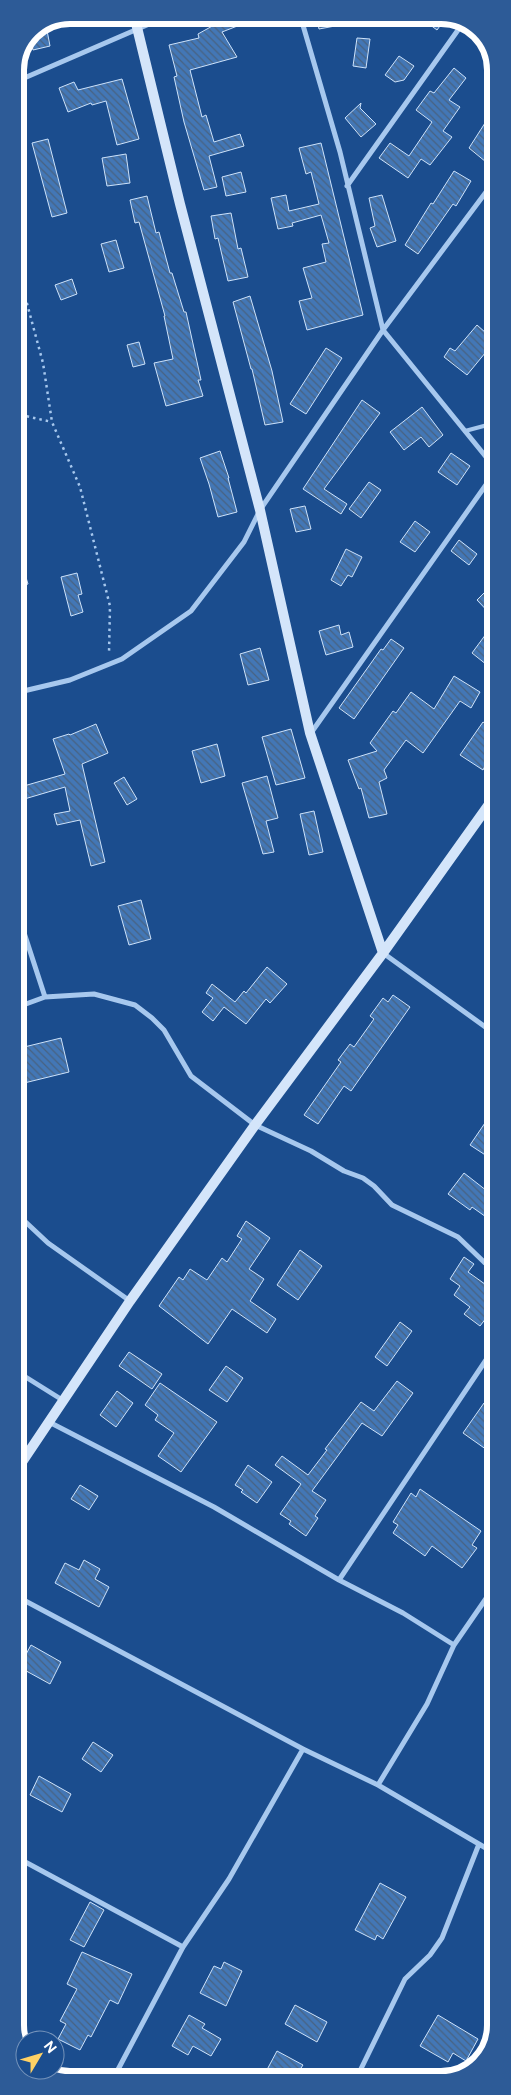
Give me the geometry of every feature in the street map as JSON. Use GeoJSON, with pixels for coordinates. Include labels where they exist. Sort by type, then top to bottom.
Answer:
{"type":"FeatureCollection","features":[{"type":"Feature","properties":{"kind":"street"},"geometry":{"type":"LineString","coordinates":[[136,24],[180,204],[260,510],[310,733],[382,953],[487,1028]]}},
{"type":"Feature","properties":{"kind":"street"},"geometry":{"type":"LineString","coordinates":[[24,78],[149,24]]}},
{"type":"Feature","properties":{"kind":"street"},"geometry":{"type":"LineString","coordinates":[[303,24],[340,152],[383,330],[487,458]]}},
{"type":"Feature","properties":{"kind":"street"},"geometry":{"type":"LineString","coordinates":[[348,186],[460,27]]}},
{"type":"Feature","properties":{"kind":"street"},"geometry":{"type":"LineString","coordinates":[[24,691],[70,680],[122,659],[191,611],[244,542],[260,510],[383,330],[487,191]]}},
{"type":"Feature","properties":{"kind":"street"},"geometry":{"type":"LineString","coordinates":[[310,733],[487,483]]}},
{"type":"Feature","properties":{"kind":"street"},"geometry":{"type":"LineString","coordinates":[[24,1459],[130,1301],[255,1125],[487,807]]}},
{"type":"Feature","properties":{"kind":"street"},"geometry":{"type":"LineString","coordinates":[[24,933],[45,997]]}},
{"type":"Feature","properties":{"kind":"street"},"geometry":{"type":"LineString","coordinates":[[24,1005],[45,997],[94,994],[135,1005],[164,1030],[191,1076],[255,1125],[311,1151],[344,1171],[363,1178],[392,1204],[458,1237],[487,1264]]}},
{"type":"Feature","properties":{"kind":"street"},"geometry":{"type":"LineString","coordinates":[[24,1221],[48,1243],[130,1301]]}},
{"type":"Feature","properties":{"kind":"street"},"geometry":{"type":"LineString","coordinates":[[339,1580],[487,1359]]}},
{"type":"Feature","properties":{"kind":"street"},"geometry":{"type":"LineString","coordinates":[[24,1376],[64,1401]]}},
{"type":"Feature","properties":{"kind":"street"},"geometry":{"type":"LineString","coordinates":[[49,1422],[214,1507],[339,1580],[403,1613],[454,1645]]}},
{"type":"Feature","properties":{"kind":"street"},"geometry":{"type":"LineString","coordinates":[[378,1785],[427,1704],[454,1645],[487,1597]]}},
{"type":"Feature","properties":{"kind":"street"},"geometry":{"type":"LineString","coordinates":[[24,1600],[303,1749],[378,1785],[487,1849]]}},
{"type":"Feature","properties":{"kind":"street"},"geometry":{"type":"LineString","coordinates":[[118,2071],[183,1947],[229,1879],[303,1749]]}},
{"type":"Feature","properties":{"kind":"street"},"geometry":{"type":"LineString","coordinates":[[360,2071],[405,1978],[430,1954],[442,1938],[479,1844]]}},
{"type":"Feature","properties":{"kind":"street"},"geometry":{"type":"LineString","coordinates":[[24,1861],[183,1947]]}},
{"type":"Feature","properties":{"kind":"lane"},"geometry":{"type":"LineString","coordinates":[[465,432],[487,425]]}},
{"type":"Feature","properties":{"kind":"path"},"geometry":{"type":"LineString","coordinates":[[24,292],[43,363],[52,422],[80,487],[110,606],[109,664]]}},
{"type":"Feature","properties":{"kind":"path"},"geometry":{"type":"LineString","coordinates":[[24,416],[52,422]]}},
{"type":"Feature","properties":{"kind":"building"},"geometry":{"type":"Polygon","coordinates":[[[216,24],[242,24],[222,32],[237,57],[190,70],[202,117],[206,115],[214,142],[240,134],[244,146],[209,156],[217,187],[204,190],[184,122],[174,77],[177,76],[169,45],[199,38],[198,34],[216,24]]]}},
{"type":"Feature","properties":{"kind":"building"},"geometry":{"type":"Polygon","coordinates":[[[318,24],[335,24],[335,26],[319,29],[318,24]]]}},
{"type":"Feature","properties":{"kind":"building"},"geometry":{"type":"Polygon","coordinates":[[[429,24],[441,24],[437,30],[429,24]]]}},
{"type":"Feature","properties":{"kind":"building"},"geometry":{"type":"Polygon","coordinates":[[[47,30],[50,46],[33,50],[32,44],[37,37],[47,30]]]}},
{"type":"Feature","properties":{"kind":"building"},"geometry":{"type":"Polygon","coordinates":[[[357,38],[370,39],[366,68],[353,66],[357,38]]]}},
{"type":"Feature","properties":{"kind":"building"},"geometry":{"type":"Polygon","coordinates":[[[399,56],[414,66],[404,80],[395,82],[385,75],[399,56]]]}},
{"type":"Feature","properties":{"kind":"building"},"geometry":{"type":"Polygon","coordinates":[[[454,68],[466,78],[449,100],[460,107],[443,131],[452,137],[430,165],[421,159],[408,178],[379,158],[390,143],[409,156],[432,122],[416,110],[430,91],[434,93],[454,68]]]}},
{"type":"Feature","properties":{"kind":"building"},"geometry":{"type":"Polygon","coordinates":[[[122,79],[139,139],[117,145],[106,101],[92,105],[91,103],[68,112],[59,88],[74,82],[78,90],[122,79]]]}},
{"type":"Feature","properties":{"kind":"building"},"geometry":{"type":"Polygon","coordinates":[[[361,103],[360,108],[376,124],[361,137],[345,118],[361,103]]]}},
{"type":"Feature","properties":{"kind":"building"},"geometry":{"type":"Polygon","coordinates":[[[485,123],[487,125],[486,162],[469,148],[485,123]]]}},
{"type":"Feature","properties":{"kind":"building"},"geometry":{"type":"Polygon","coordinates":[[[48,139],[67,213],[52,217],[32,143],[48,139]]]}},
{"type":"Feature","properties":{"kind":"building"},"geometry":{"type":"Polygon","coordinates":[[[321,143],[363,315],[307,330],[299,301],[312,298],[303,268],[326,262],[322,244],[329,243],[321,215],[292,223],[293,226],[278,229],[271,198],[286,195],[289,211],[319,204],[311,172],[306,174],[299,148],[321,143]]]}},
{"type":"Feature","properties":{"kind":"building"},"geometry":{"type":"Polygon","coordinates":[[[126,154],[130,183],[107,186],[102,158],[126,154]]]}},
{"type":"Feature","properties":{"kind":"building"},"geometry":{"type":"Polygon","coordinates":[[[454,171],[471,181],[456,206],[453,204],[418,254],[405,245],[431,203],[433,204],[454,171]]]}},
{"type":"Feature","properties":{"kind":"building"},"geometry":{"type":"Polygon","coordinates":[[[241,172],[246,192],[226,196],[222,177],[241,172]]]}},
{"type":"Feature","properties":{"kind":"building"},"geometry":{"type":"Polygon","coordinates":[[[382,195],[396,241],[377,247],[370,228],[375,226],[369,198],[382,195]]]}},
{"type":"Feature","properties":{"kind":"building"},"geometry":{"type":"Polygon","coordinates":[[[147,196],[156,233],[159,232],[170,273],[172,273],[184,312],[186,312],[201,380],[198,380],[203,396],[166,406],[154,363],[173,359],[165,316],[139,222],[135,223],[130,200],[147,196]]]}},
{"type":"Feature","properties":{"kind":"building"},"geometry":{"type":"Polygon","coordinates":[[[231,213],[238,249],[241,248],[248,277],[228,281],[218,238],[215,239],[211,216],[231,213]]]}},
{"type":"Feature","properties":{"kind":"building"},"geometry":{"type":"Polygon","coordinates":[[[116,240],[124,268],[109,272],[101,244],[116,240]]]}},
{"type":"Feature","properties":{"kind":"building"},"geometry":{"type":"Polygon","coordinates":[[[72,279],[77,294],[61,300],[55,285],[72,279]]]}},
{"type":"Feature","properties":{"kind":"building"},"geometry":{"type":"Polygon","coordinates":[[[250,296],[272,371],[283,422],[265,425],[252,369],[233,302],[250,296]]]}},
{"type":"Feature","properties":{"kind":"building"},"geometry":{"type":"Polygon","coordinates":[[[477,325],[487,334],[487,351],[467,375],[444,357],[450,348],[455,351],[477,325]]]}},
{"type":"Feature","properties":{"kind":"building"},"geometry":{"type":"Polygon","coordinates":[[[139,342],[145,364],[133,367],[127,345],[139,342]]]}},
{"type":"Feature","properties":{"kind":"building"},"geometry":{"type":"Polygon","coordinates":[[[326,348],[342,358],[306,414],[290,404],[326,348]]]}},
{"type":"Feature","properties":{"kind":"building"},"geometry":{"type":"Polygon","coordinates":[[[362,400],[380,413],[324,489],[347,504],[341,514],[303,489],[362,400]]]}},
{"type":"Feature","properties":{"kind":"building"},"geometry":{"type":"Polygon","coordinates":[[[422,407],[443,435],[429,447],[421,437],[404,450],[390,432],[422,407]]]}},
{"type":"Feature","properties":{"kind":"building"},"geometry":{"type":"Polygon","coordinates":[[[220,451],[237,512],[218,517],[200,458],[220,451]]]}},
{"type":"Feature","properties":{"kind":"building"},"geometry":{"type":"Polygon","coordinates":[[[451,453],[470,466],[457,485],[438,472],[451,453]]]}},
{"type":"Feature","properties":{"kind":"building"},"geometry":{"type":"Polygon","coordinates":[[[369,482],[381,490],[361,518],[349,509],[369,482]]]}},
{"type":"Feature","properties":{"kind":"building"},"geometry":{"type":"Polygon","coordinates":[[[305,506],[311,529],[296,532],[290,509],[305,506]]]}},
{"type":"Feature","properties":{"kind":"building"},"geometry":{"type":"Polygon","coordinates":[[[415,521],[430,532],[415,552],[400,542],[415,521]]]}},
{"type":"Feature","properties":{"kind":"building"},"geometry":{"type":"Polygon","coordinates":[[[459,540],[477,554],[469,565],[451,551],[459,540]]]}},
{"type":"Feature","properties":{"kind":"building"},"geometry":{"type":"Polygon","coordinates":[[[346,549],[362,557],[352,577],[348,575],[341,586],[331,580],[346,549]]]}},
{"type":"Feature","properties":{"kind":"building"},"geometry":{"type":"Polygon","coordinates":[[[24,571],[28,584],[24,585],[24,571]]]}},
{"type":"Feature","properties":{"kind":"building"},"geometry":{"type":"Polygon","coordinates":[[[77,573],[82,594],[78,595],[83,612],[71,616],[61,577],[77,573]]]}},
{"type":"Feature","properties":{"kind":"building"},"geometry":{"type":"Polygon","coordinates":[[[487,590],[487,611],[477,600],[487,590]]]}},
{"type":"Feature","properties":{"kind":"building"},"geometry":{"type":"Polygon","coordinates":[[[339,625],[341,635],[349,632],[353,647],[326,655],[319,631],[339,625]]]}},
{"type":"Feature","properties":{"kind":"building"},"geometry":{"type":"Polygon","coordinates":[[[486,634],[487,635],[487,665],[472,653],[486,634]]]}},
{"type":"Feature","properties":{"kind":"building"},"geometry":{"type":"Polygon","coordinates":[[[391,639],[404,648],[354,719],[339,708],[381,649],[383,650],[391,639]]]}},
{"type":"Feature","properties":{"kind":"building"},"geometry":{"type":"Polygon","coordinates":[[[260,648],[269,680],[248,685],[240,654],[260,648]]]}},
{"type":"Feature","properties":{"kind":"building"},"geometry":{"type":"Polygon","coordinates":[[[454,676],[480,692],[471,708],[460,701],[423,753],[406,740],[384,770],[387,778],[379,782],[387,814],[369,818],[361,788],[359,789],[348,760],[377,751],[370,743],[393,711],[396,713],[411,692],[434,709],[454,676]]]}},
{"type":"Feature","properties":{"kind":"building"},"geometry":{"type":"Polygon","coordinates":[[[483,722],[487,725],[487,762],[483,770],[460,755],[483,722]]]}},
{"type":"Feature","properties":{"kind":"building"},"geometry":{"type":"Polygon","coordinates":[[[96,724],[108,753],[82,764],[105,862],[91,866],[80,820],[57,825],[54,814],[70,811],[65,787],[24,799],[24,786],[65,774],[53,739],[70,735],[96,724]]]}},
{"type":"Feature","properties":{"kind":"building"},"geometry":{"type":"Polygon","coordinates":[[[291,729],[305,778],[276,785],[262,737],[291,729]]]}},
{"type":"Feature","properties":{"kind":"building"},"geometry":{"type":"Polygon","coordinates":[[[217,744],[225,776],[201,783],[192,751],[217,744]]]}},
{"type":"Feature","properties":{"kind":"building"},"geometry":{"type":"Polygon","coordinates":[[[267,776],[278,818],[266,821],[274,852],[263,854],[242,783],[267,776]]]}},
{"type":"Feature","properties":{"kind":"building"},"geometry":{"type":"Polygon","coordinates":[[[124,777],[137,799],[127,805],[114,783],[124,777]]]}},
{"type":"Feature","properties":{"kind":"building"},"geometry":{"type":"Polygon","coordinates":[[[314,811],[323,852],[309,855],[300,814],[314,811]]]}},
{"type":"Feature","properties":{"kind":"building"},"geometry":{"type":"Polygon","coordinates":[[[141,900],[151,939],[129,945],[118,906],[141,900]]]}},
{"type":"Feature","properties":{"kind":"building"},"geometry":{"type":"Polygon","coordinates":[[[267,967],[287,984],[270,1003],[266,999],[246,1024],[224,1007],[213,1021],[202,1012],[213,998],[206,993],[212,984],[235,1002],[244,991],[246,993],[267,967]]]}},
{"type":"Feature","properties":{"kind":"building"},"geometry":{"type":"Polygon","coordinates":[[[393,995],[410,1007],[351,1091],[344,1086],[318,1124],[304,1115],[341,1062],[338,1060],[350,1044],[354,1047],[374,1019],[370,1016],[383,998],[388,1002],[393,995]]]}},
{"type":"Feature","properties":{"kind":"building"},"geometry":{"type":"Polygon","coordinates":[[[61,1038],[69,1072],[24,1083],[24,1047],[61,1038]]]}},
{"type":"Feature","properties":{"kind":"building"},"geometry":{"type":"Polygon","coordinates":[[[487,1120],[487,1156],[470,1145],[487,1120]]]}},
{"type":"Feature","properties":{"kind":"building"},"geometry":{"type":"Polygon","coordinates":[[[464,1173],[487,1191],[487,1218],[472,1207],[470,1210],[448,1194],[464,1173]]]}},
{"type":"Feature","properties":{"kind":"building"},"geometry":{"type":"Polygon","coordinates":[[[246,1221],[270,1238],[249,1269],[264,1279],[250,1301],[276,1319],[267,1333],[232,1309],[208,1344],[159,1306],[179,1277],[183,1280],[190,1269],[207,1280],[222,1258],[227,1262],[242,1239],[237,1236],[246,1221]]]}},
{"type":"Feature","properties":{"kind":"building"},"geometry":{"type":"Polygon","coordinates":[[[300,1250],[322,1266],[298,1300],[277,1285],[300,1250]]]}},
{"type":"Feature","properties":{"kind":"building"},"geometry":{"type":"Polygon","coordinates":[[[464,1257],[474,1264],[468,1272],[487,1286],[487,1317],[480,1326],[464,1314],[470,1307],[454,1295],[460,1286],[450,1279],[464,1257]]]}},
{"type":"Feature","properties":{"kind":"building"},"geometry":{"type":"Polygon","coordinates":[[[400,1322],[412,1331],[387,1366],[375,1357],[400,1322]]]}},
{"type":"Feature","properties":{"kind":"building"},"geometry":{"type":"Polygon","coordinates":[[[129,1352],[162,1374],[152,1389],[119,1366],[129,1352]]]}},
{"type":"Feature","properties":{"kind":"building"},"geometry":{"type":"Polygon","coordinates":[[[226,1366],[243,1378],[227,1402],[209,1390],[226,1366]]]}},
{"type":"Feature","properties":{"kind":"building"},"geometry":{"type":"Polygon","coordinates":[[[397,1381],[413,1393],[382,1436],[362,1423],[312,1491],[326,1500],[315,1516],[318,1518],[306,1536],[289,1524],[291,1521],[280,1514],[301,1484],[275,1465],[282,1456],[308,1475],[327,1450],[325,1449],[361,1402],[374,1411],[397,1381]]]}},
{"type":"Feature","properties":{"kind":"building"},"geometry":{"type":"Polygon","coordinates":[[[160,1383],[217,1422],[181,1472],[158,1456],[174,1433],[155,1420],[158,1415],[145,1405],[160,1383]]]}},
{"type":"Feature","properties":{"kind":"building"},"geometry":{"type":"Polygon","coordinates":[[[117,1391],[133,1403],[116,1427],[100,1415],[117,1391]]]}},
{"type":"Feature","properties":{"kind":"building"},"geometry":{"type":"Polygon","coordinates":[[[484,1403],[487,1405],[487,1450],[463,1433],[484,1403]]]}},
{"type":"Feature","properties":{"kind":"building"},"geometry":{"type":"Polygon","coordinates":[[[248,1465],[272,1482],[257,1503],[241,1492],[243,1490],[235,1485],[248,1465]]]}},
{"type":"Feature","properties":{"kind":"building"},"geometry":{"type":"Polygon","coordinates":[[[80,1485],[98,1496],[89,1510],[71,1499],[80,1485]]]}},
{"type":"Feature","properties":{"kind":"building"},"geometry":{"type":"Polygon","coordinates":[[[420,1489],[481,1531],[472,1545],[477,1548],[462,1568],[432,1546],[425,1556],[393,1533],[398,1525],[393,1522],[411,1493],[416,1497],[420,1489]]]}},
{"type":"Feature","properties":{"kind":"building"},"geometry":{"type":"Polygon","coordinates":[[[84,1560],[100,1569],[95,1579],[109,1587],[99,1607],[55,1583],[65,1563],[79,1570],[84,1560]]]}},
{"type":"Feature","properties":{"kind":"building"},"geometry":{"type":"Polygon","coordinates":[[[31,1645],[61,1662],[50,1684],[24,1670],[24,1658],[31,1645]]]}},
{"type":"Feature","properties":{"kind":"building"},"geometry":{"type":"Polygon","coordinates":[[[93,1742],[113,1755],[101,1772],[82,1759],[93,1742]]]}},
{"type":"Feature","properties":{"kind":"building"},"geometry":{"type":"Polygon","coordinates":[[[39,1776],[71,1794],[62,1812],[30,1795],[39,1776]]]}},
{"type":"Feature","properties":{"kind":"building"},"geometry":{"type":"Polygon","coordinates":[[[380,1883],[406,1897],[383,1939],[377,1935],[375,1940],[355,1930],[380,1883]]]}},
{"type":"Feature","properties":{"kind":"building"},"geometry":{"type":"Polygon","coordinates":[[[90,1902],[104,1910],[84,1947],[70,1940],[90,1902]]]}},
{"type":"Feature","properties":{"kind":"building"},"geometry":{"type":"Polygon","coordinates":[[[82,1952],[132,1974],[118,2004],[110,2000],[91,2037],[88,2035],[80,2050],[65,2042],[65,2030],[63,2030],[66,2024],[60,2021],[77,1989],[67,1984],[82,1952]]]}},
{"type":"Feature","properties":{"kind":"building"},"geometry":{"type":"Polygon","coordinates":[[[224,1962],[242,1971],[226,2006],[200,1993],[214,1966],[221,1969],[224,1962]]]}},
{"type":"Feature","properties":{"kind":"building"},"geometry":{"type":"Polygon","coordinates":[[[295,2005],[327,2022],[317,2042],[285,2024],[295,2005]]]}},
{"type":"Feature","properties":{"kind":"building"},"geometry":{"type":"Polygon","coordinates":[[[189,2015],[205,2024],[202,2028],[221,2039],[211,2056],[193,2046],[188,2055],[172,2046],[189,2015]]]}},
{"type":"Feature","properties":{"kind":"building"},"geometry":{"type":"Polygon","coordinates":[[[438,2015],[478,2039],[466,2061],[453,2053],[448,2062],[420,2046],[438,2015]]]}},
{"type":"Feature","properties":{"kind":"building"},"geometry":{"type":"Polygon","coordinates":[[[277,2051],[303,2065],[301,2068],[305,2070],[304,2071],[266,2071],[277,2051]]]}}]}
